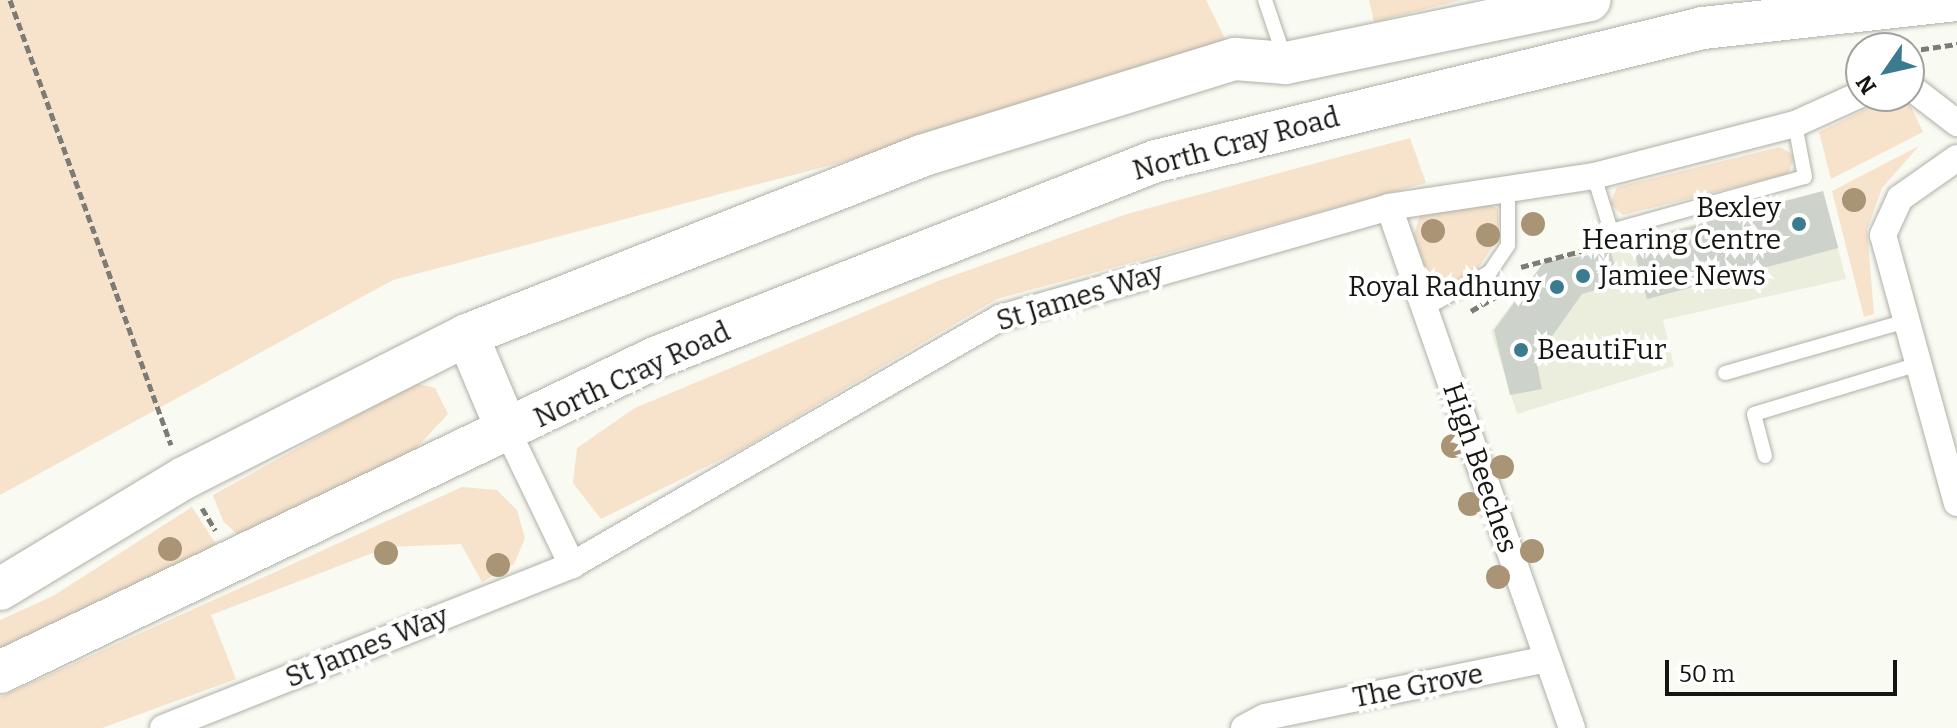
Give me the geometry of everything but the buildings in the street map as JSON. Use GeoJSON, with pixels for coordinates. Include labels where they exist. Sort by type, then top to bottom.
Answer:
{"type":"FeatureCollection","features":[{"type":"Feature","properties":{"kind":"main road"},"geometry":{"type":"LineString","coordinates":[[0,589],[184,478],[467,335],[921,156],[1235,59],[1286,63],[1590,0]]}},
{"type":"Feature","properties":{"kind":"main road","name":"North Cray Road"},"geometry":{"type":"LineString","coordinates":[[0,672],[508,432],[655,358],[1156,161],[1703,28],[1957,0]]}},
{"type":"Feature","properties":{"kind":"main road","name":"North Cray Road"},"geometry":{"type":"LineString","coordinates":[[467,335],[508,432]]}},
{"type":"Feature","properties":{"kind":"street"},"geometry":{"type":"LineString","coordinates":[[1925,98],[1957,123]]}},
{"type":"Feature","properties":{"kind":"street","name":"St James Way"},"geometry":{"type":"LineString","coordinates":[[163,728],[572,565],[1000,318],[1389,207],[1594,176],[1795,124],[1845,101]]}},
{"type":"Feature","properties":{"kind":"street"},"geometry":{"type":"LineString","coordinates":[[1957,158],[1900,198],[1886,222],[1884,247],[1957,503]]}},
{"type":"Feature","properties":{"kind":"street","name":"High Beeches"},"geometry":{"type":"LineString","coordinates":[[1389,207],[1572,728]]}},
{"type":"Feature","properties":{"kind":"street"},"geometry":{"type":"LineString","coordinates":[[508,432],[572,565]]}},
{"type":"Feature","properties":{"kind":"street","name":"The Grove"},"geometry":{"type":"LineString","coordinates":[[1244,728],[1265,717],[1547,659]]}},
{"type":"Feature","properties":{"kind":"lane"},"geometry":{"type":"LineString","coordinates":[[1265,0],[1286,63]]}},
{"type":"Feature","properties":{"kind":"lane"},"geometry":{"type":"LineString","coordinates":[[1594,176],[1611,231],[1805,177],[1795,124]]}},
{"type":"Feature","properties":{"kind":"lane"},"geometry":{"type":"LineString","coordinates":[[1425,309],[1464,293],[1496,263],[1508,245],[1508,191]]}},
{"type":"Feature","properties":{"kind":"lane"},"geometry":{"type":"LineString","coordinates":[[1725,373],[1906,321]]}},
{"type":"Feature","properties":{"kind":"lane"},"geometry":{"type":"LineString","coordinates":[[1765,456],[1754,414],[1919,364]]}},
{"type":"Feature","properties":{"kind":"path"},"geometry":{"type":"LineString","coordinates":[[10,0],[184,478],[235,561]]}},
{"type":"Feature","properties":{"kind":"path"},"geometry":{"type":"LineString","coordinates":[[1925,49],[1957,44]]}},
{"type":"Feature","properties":{"kind":"path"},"geometry":{"type":"LineString","coordinates":[[1514,275],[1522,265],[1597,247]]}},
{"type":"Feature","properties":{"kind":"path"},"geometry":{"type":"LineString","coordinates":[[1459,316],[1490,303],[1506,284]]}},
{"type":"Feature","properties":{"kind":"shaded area"},"geometry":{"type":"Polygon","coordinates":[[[0,0],[1206,0],[1235,59],[393,280],[0,495],[0,0]]]}},
{"type":"Feature","properties":{"kind":"shaded area"},"geometry":{"type":"Polygon","coordinates":[[[1369,0],[1462,0],[1374,22],[1369,0]]]}},
{"type":"Feature","properties":{"kind":"shaded area"},"geometry":{"type":"Polygon","coordinates":[[[1860,112],[1913,112],[1923,132],[1831,179],[1819,132],[1860,112]]]}},
{"type":"Feature","properties":{"kind":"shaded area"},"geometry":{"type":"Polygon","coordinates":[[[1410,138],[1426,183],[997,299],[742,449],[601,519],[573,483],[577,448],[635,408],[938,281],[1127,214],[1410,138]]]}},
{"type":"Feature","properties":{"kind":"shaded area"},"geometry":{"type":"Polygon","coordinates":[[[1919,146],[1882,188],[1867,230],[1874,314],[1864,317],[1832,191],[1919,146]]]}},
{"type":"Feature","properties":{"kind":"shaded area"},"geometry":{"type":"Polygon","coordinates":[[[1780,147],[1795,156],[1788,174],[1623,215],[1610,204],[1617,187],[1780,147]]]}},
{"type":"Feature","properties":{"kind":"shaded area"},"geometry":{"type":"Polygon","coordinates":[[[1823,191],[1846,279],[1663,320],[1674,366],[1517,414],[1491,331],[1544,262],[1823,191]]]}},
{"type":"Feature","properties":{"kind":"shaded area"},"geometry":{"type":"Polygon","coordinates":[[[1488,203],[1498,209],[1499,237],[1476,271],[1446,291],[1433,287],[1413,237],[1420,215],[1488,203]]]}},
{"type":"Feature","properties":{"kind":"shaded area"},"geometry":{"type":"Polygon","coordinates":[[[415,383],[435,388],[448,414],[406,459],[240,537],[223,521],[213,495],[415,383]]]}},
{"type":"Feature","properties":{"kind":"shaded area"},"geometry":{"type":"Polygon","coordinates":[[[462,487],[497,490],[517,510],[525,538],[514,564],[482,582],[461,544],[388,547],[211,615],[236,679],[102,728],[0,728],[0,697],[462,487]]]}},
{"type":"Feature","properties":{"kind":"shaded area"},"geometry":{"type":"Polygon","coordinates":[[[192,507],[219,549],[0,653],[0,620],[53,596],[192,507]]]}},
{"type":"Feature","properties":{"kind":"place","name":"Bexley Hearing Centre"},"geometry":{"type":"Point","coordinates":[1799,224]}},
{"type":"Feature","properties":{"kind":"place","name":"Jamiee News"},"geometry":{"type":"Point","coordinates":[1583,276]}},
{"type":"Feature","properties":{"kind":"place","name":"Royal Radhuny"},"geometry":{"type":"Point","coordinates":[1557,287]}},
{"type":"Feature","properties":{"kind":"place","name":"BeautiFur"},"geometry":{"type":"Point","coordinates":[1521,350]}}]}
